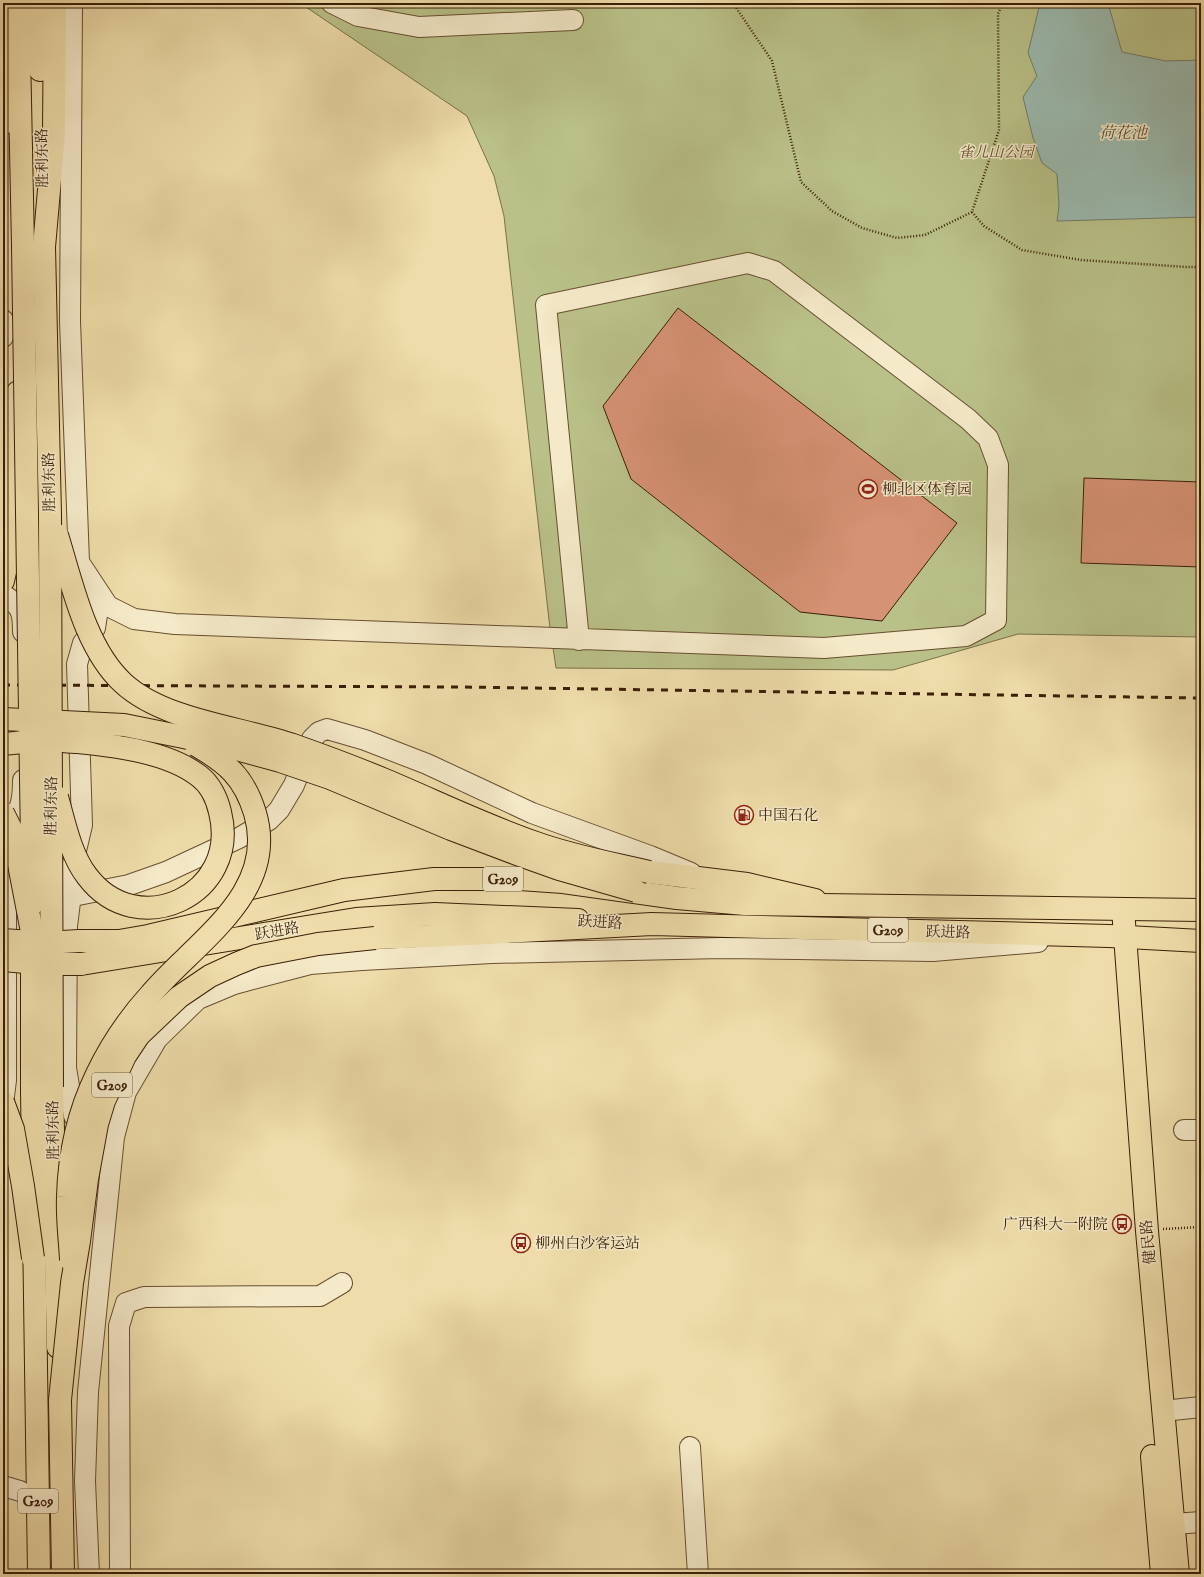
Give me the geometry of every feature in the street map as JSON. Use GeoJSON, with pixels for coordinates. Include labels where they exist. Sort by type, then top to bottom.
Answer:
{"type":"FeatureCollection","features":[{"type":"Feature","properties":{"kind":"main road"},"geometry":{"type":"LineString","coordinates":[[18,3],[20,41]]}},
{"type":"Feature","properties":{"kind":"main road"},"geometry":{"type":"LineString","coordinates":[[20,41],[39,3]]}},
{"type":"Feature","properties":{"kind":"main road"},"geometry":{"type":"LineString","coordinates":[[34,246],[54,133],[56,3]]}},
{"type":"Feature","properties":{"kind":"main road","name":"胜利东路"},"geometry":{"type":"LineString","coordinates":[[20,41],[50,515],[52,1087],[63,1574]]}},
{"type":"Feature","properties":{"kind":"main road","name":"胜利东路"},"geometry":{"type":"LineString","coordinates":[[34,246],[24,311],[32,845],[34,1258],[38,1428],[39,1574]]}},
{"type":"Feature","properties":{"kind":"main road"},"geometry":{"type":"LineString","coordinates":[[3,581],[6,573],[13,532],[16,484],[17,409],[24,311]]}},
{"type":"Feature","properties":{"kind":"main road"},"geometry":{"type":"LineString","coordinates":[[3,491],[17,409]]}},
{"type":"Feature","properties":{"kind":"main road"},"geometry":{"type":"LineString","coordinates":[[50,515],[79,605],[93,640],[100,654],[115,674],[141,698],[190,717],[268,737],[324,756],[536,843],[648,872],[747,884],[838,905]]}},
{"type":"Feature","properties":{"kind":"main road","name":"跃进路"},"geometry":{"type":"LineString","coordinates":[[3,719],[124,725],[218,744],[272,759],[330,778],[451,828],[559,869],[642,892],[677,898],[745,904],[1201,910]]}},
{"type":"Feature","properties":{"kind":"main road"},"geometry":{"type":"LineString","coordinates":[[72,1283],[68,1197],[73,1152],[80,1120],[97,1074],[130,1020],[151,994],[237,904],[249,886],[257,862],[259,846],[258,825],[253,806],[244,787],[223,762],[179,736]]}},
{"type":"Feature","properties":{"kind":"main road"},"geometry":{"type":"LineString","coordinates":[[3,744],[49,740],[102,744],[153,754],[176,762],[200,776],[210,787],[215,797],[222,820],[223,845],[219,859],[206,882],[188,898],[166,905],[146,907],[128,905],[104,893],[87,877],[81,868],[73,850],[52,777]]}},
{"type":"Feature","properties":{"kind":"main road","name":"G209"},"geometry":{"type":"LineString","coordinates":[[3,812],[13,833],[32,932]]}},
{"type":"Feature","properties":{"kind":"main road","name":"G209"},"geometry":{"type":"LineString","coordinates":[[3,940],[45,943],[119,941],[148,936],[357,888],[434,879],[520,879],[563,882],[642,892]]}},
{"type":"Feature","properties":{"kind":"main road","name":"健民路"},"geometry":{"type":"LineString","coordinates":[[1116,909],[1116,936],[1162,1574]]}},
{"type":"Feature","properties":{"kind":"main road","name":"跃进路"},"geometry":{"type":"LineString","coordinates":[[3,960],[49,964],[81,964],[131,957],[326,923],[390,916],[435,914],[652,924],[1116,936],[1201,941]]}},
{"type":"Feature","properties":{"kind":"main road","name":"G209"},"geometry":{"type":"LineString","coordinates":[[60,1400],[72,1283],[87,1179],[104,1101],[125,1056],[139,1035],[179,997],[210,976],[256,956],[318,944],[374,938],[652,924]]}},
{"type":"Feature","properties":{"kind":"main road","name":"健民路"},"geometry":{"type":"LineString","coordinates":[[1116,936],[1147,1231],[1178,1574]]}},
{"type":"Feature","properties":{"kind":"main road"},"geometry":{"type":"LineString","coordinates":[[3,1103],[13,1129],[34,1258]]}},
{"type":"Feature","properties":{"kind":"street"},"geometry":{"type":"LineString","coordinates":[[72,3],[70,321],[79,562],[91,604],[97,615],[94,628],[83,643],[78,664],[82,825],[71,872],[67,926],[66,1068],[74,1116],[90,1128],[114,1137]]}},
{"type":"Feature","properties":{"kind":"street"},"geometry":{"type":"LineString","coordinates":[[332,3],[358,16],[419,27],[573,20]]}},
{"type":"Feature","properties":{"kind":"street"},"geometry":{"type":"LineString","coordinates":[[79,562],[108,606],[134,619],[175,624],[578,640],[824,648],[966,636],[996,620],[998,465],[988,438],[968,419],[774,271],[748,263],[546,305],[578,640]]}},
{"type":"Feature","properties":{"kind":"street"},"geometry":{"type":"LineString","coordinates":[[3,320],[3,337]]}},
{"type":"Feature","properties":{"kind":"street"},"geometry":{"type":"LineString","coordinates":[[3,594],[16,604],[23,615],[23,791],[21,805],[7,832],[6,842],[6,1080],[3,1103]]}},
{"type":"Feature","properties":{"kind":"street"},"geometry":{"type":"LineString","coordinates":[[5,896],[70,896],[129,885],[166,872],[239,838],[269,820],[279,810],[287,798],[312,739],[319,732],[327,730],[365,740],[427,764],[532,813],[650,856],[708,880]]}},
{"type":"Feature","properties":{"kind":"street"},"geometry":{"type":"LineString","coordinates":[[89,1574],[81,1509],[85,1481],[88,1392],[114,1137],[126,1092],[157,1039],[198,999],[234,984],[310,964],[362,960],[492,954],[706,949],[932,951],[1116,936]]}},
{"type":"Feature","properties":{"kind":"street"},"geometry":{"type":"LineString","coordinates":[[120,1574],[119,1326],[126,1303],[144,1298],[320,1296],[342,1282]]}},
{"type":"Feature","properties":{"kind":"street"},"geometry":{"type":"LineString","coordinates":[[1163,1411],[1201,1407]]}},
{"type":"Feature","properties":{"kind":"street"},"geometry":{"type":"LineString","coordinates":[[690,1447],[698,1574]]}},
{"type":"Feature","properties":{"kind":"street"},"geometry":{"type":"LineString","coordinates":[[81,1509],[120,1521]]}},
{"type":"Feature","properties":{"kind":"street"},"geometry":{"type":"LineString","coordinates":[[1174,1524],[1201,1522]]}},
{"type":"Feature","properties":{"kind":"path"},"geometry":{"type":"LineString","coordinates":[[733,3],[772,60],[802,182],[832,211],[862,228],[897,238],[925,235],[972,212],[999,130],[998,14],[1003,3]]}},
{"type":"Feature","properties":{"kind":"path"},"geometry":{"type":"LineString","coordinates":[[972,212],[984,226],[1022,250],[1081,260],[1201,267]]}},
{"type":"Feature","properties":{"kind":"path"},"geometry":{"type":"LineString","coordinates":[[1147,1231],[1201,1227]]}},
{"type":"Feature","properties":{"kind":"green space","name":"柳北区体育园"},"geometry":{"type":"Polygon","coordinates":[[[300,3],[1201,3],[1201,637],[1018,634],[893,670],[556,668],[549,620],[504,216],[494,176],[467,116],[300,3]]]}},
{"type":"Feature","properties":{"kind":"water","name":"荷花池"},"geometry":{"type":"Polygon","coordinates":[[[1040,3],[1108,3],[1122,52],[1166,61],[1201,60],[1201,217],[1057,221],[1059,206],[1057,174],[1042,163],[1033,138],[1023,97],[1037,76],[1028,53],[1040,3]]]}},
{"type":"Feature","properties":{"kind":"building"},"geometry":{"type":"Polygon","coordinates":[[[678,308],[957,523],[882,621],[800,612],[631,479],[603,406],[678,308]]]}},
{"type":"Feature","properties":{"kind":"building"},"geometry":{"type":"Polygon","coordinates":[[[1084,478],[1201,482],[1201,567],[1081,563],[1084,478]]]}},
{"type":"Feature","properties":{"kind":"railway"},"geometry":{"type":"LineString","coordinates":[[3,685],[462,687],[1201,698]]}},
{"type":"Feature","properties":{"kind":"place","name":"柳北区体育园"},"geometry":{"type":"Point","coordinates":[868,489]}},
{"type":"Feature","properties":{"kind":"place","name":"中国石化"},"geometry":{"type":"Point","coordinates":[744,815]}},
{"type":"Feature","properties":{"kind":"place","name":"广西科大一附院"},"geometry":{"type":"Point","coordinates":[1122,1224]}},
{"type":"Feature","properties":{"kind":"place","name":"柳州白沙客运站"},"geometry":{"type":"Point","coordinates":[521,1243]}},
{"type":"Feature","properties":{"kind":"park label","name":"雀儿山公园"},"geometry":{"type":"Point","coordinates":[996,152]}}]}
